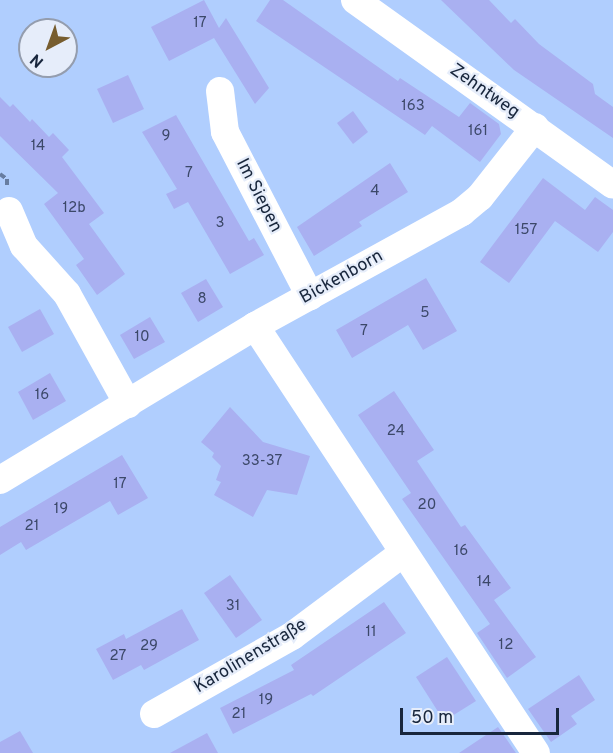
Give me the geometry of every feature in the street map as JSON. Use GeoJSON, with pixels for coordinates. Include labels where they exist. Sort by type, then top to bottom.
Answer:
{"type":"FeatureCollection","features":[{"type":"Feature","properties":{"kind":"street","name":"Zehntweg"},"geometry":{"type":"LineString","coordinates":[[355,0],[613,185]]}},
{"type":"Feature","properties":{"kind":"street","name":"Im Siepen"},"geometry":{"type":"LineString","coordinates":[[220,91],[225,132],[310,296]]}},
{"type":"Feature","properties":{"kind":"street","name":"Bickenborn"},"geometry":{"type":"LineString","coordinates":[[0,480],[255,326],[462,212],[480,196],[535,127]]}},
{"type":"Feature","properties":{"kind":"street"},"geometry":{"type":"LineString","coordinates":[[9,211],[24,246],[67,294],[128,404]]}},
{"type":"Feature","properties":{"kind":"street"},"geometry":{"type":"LineString","coordinates":[[255,326],[536,753]]}},
{"type":"Feature","properties":{"kind":"street","name":"Karolinenstraße"},"geometry":{"type":"LineString","coordinates":[[154,714],[292,636],[403,553]]}},
{"type":"Feature","properties":{"kind":"building"},"geometry":{"type":"Polygon","coordinates":[[[204,0],[219,28],[226,18],[269,88],[255,104],[214,38],[169,61],[151,27],[204,0]]]}},
{"type":"Feature","properties":{"kind":"building"},"geometry":{"type":"Polygon","coordinates":[[[270,0],[283,0],[398,81],[400,78],[459,117],[470,103],[499,124],[501,134],[480,162],[432,126],[425,135],[256,21],[270,0]]]}},
{"type":"Feature","properties":{"kind":"building"},"geometry":{"type":"Polygon","coordinates":[[[441,0],[489,0],[511,23],[515,19],[539,44],[593,84],[595,94],[613,107],[613,138],[514,70],[441,0]]]}},
{"type":"Feature","properties":{"kind":"building"},"geometry":{"type":"Polygon","coordinates":[[[128,75],[144,109],[113,123],[97,89],[128,75]]]}},
{"type":"Feature","properties":{"kind":"building"},"geometry":{"type":"Polygon","coordinates":[[[0,97],[10,107],[13,104],[30,122],[32,119],[49,137],[53,133],[69,150],[62,157],[104,213],[89,224],[125,274],[97,295],[76,265],[84,259],[44,204],[58,193],[0,136],[0,97]]]}},
{"type":"Feature","properties":{"kind":"building"},"geometry":{"type":"Polygon","coordinates":[[[353,111],[368,132],[353,144],[337,123],[353,111]]]}},
{"type":"Feature","properties":{"kind":"building"},"geometry":{"type":"Polygon","coordinates":[[[176,115],[249,241],[254,238],[264,255],[230,274],[188,202],[174,209],[166,194],[177,189],[142,132],[176,115]]]}},
{"type":"Feature","properties":{"kind":"building"},"geometry":{"type":"Polygon","coordinates":[[[390,163],[408,192],[359,222],[362,226],[314,256],[297,227],[390,163]]]}},
{"type":"Feature","properties":{"kind":"building"},"geometry":{"type":"Polygon","coordinates":[[[543,178],[585,210],[595,197],[613,210],[613,232],[598,252],[555,221],[509,283],[480,262],[543,178]]]}},
{"type":"Feature","properties":{"kind":"building"},"geometry":{"type":"Polygon","coordinates":[[[426,278],[457,331],[423,350],[408,325],[352,358],[336,330],[426,278]]]}},
{"type":"Feature","properties":{"kind":"building"},"geometry":{"type":"Polygon","coordinates":[[[206,279],[223,307],[198,322],[181,293],[206,279]]]}},
{"type":"Feature","properties":{"kind":"building"},"geometry":{"type":"Polygon","coordinates":[[[40,309],[54,334],[22,352],[8,327],[40,309]]]}},
{"type":"Feature","properties":{"kind":"building"},"geometry":{"type":"Polygon","coordinates":[[[150,317],[165,342],[134,359],[120,335],[150,317]]]}},
{"type":"Feature","properties":{"kind":"building"},"geometry":{"type":"Polygon","coordinates":[[[50,373],[66,401],[33,420],[18,392],[50,373]]]}},
{"type":"Feature","properties":{"kind":"building"},"geometry":{"type":"Polygon","coordinates":[[[394,391],[434,450],[417,461],[461,527],[465,525],[511,588],[494,600],[536,657],[507,678],[477,633],[490,624],[402,499],[411,493],[358,415],[394,391]]]}},
{"type":"Feature","properties":{"kind":"building"},"geometry":{"type":"Polygon","coordinates":[[[230,407],[263,442],[310,456],[297,495],[267,490],[253,517],[214,495],[221,482],[216,480],[221,466],[212,457],[214,453],[201,442],[230,407]]]}},
{"type":"Feature","properties":{"kind":"building"},"geometry":{"type":"Polygon","coordinates":[[[122,455],[148,498],[118,515],[110,501],[26,550],[21,542],[0,555],[0,527],[122,455]]]}},
{"type":"Feature","properties":{"kind":"building"},"geometry":{"type":"Polygon","coordinates":[[[230,575],[262,620],[236,638],[204,593],[230,575]]]}},
{"type":"Feature","properties":{"kind":"building"},"geometry":{"type":"Polygon","coordinates":[[[384,602],[406,633],[313,696],[311,694],[233,734],[220,708],[294,670],[291,665],[384,602]]]}},
{"type":"Feature","properties":{"kind":"building"},"geometry":{"type":"Polygon","coordinates":[[[182,609],[199,640],[144,670],[141,665],[113,680],[96,649],[124,634],[126,639],[182,609]]]}},
{"type":"Feature","properties":{"kind":"building"},"geometry":{"type":"Polygon","coordinates":[[[447,657],[476,701],[444,721],[416,677],[447,657]]]}},
{"type":"Feature","properties":{"kind":"building"},"geometry":{"type":"Polygon","coordinates":[[[579,675],[595,700],[571,716],[577,724],[551,742],[528,709],[579,675]]]}},
{"type":"Feature","properties":{"kind":"building"},"geometry":{"type":"Polygon","coordinates":[[[498,727],[516,753],[459,753],[498,727]]]}},
{"type":"Feature","properties":{"kind":"building"},"geometry":{"type":"Polygon","coordinates":[[[20,731],[33,753],[0,753],[0,742],[20,731]]]}},
{"type":"Feature","properties":{"kind":"building"},"geometry":{"type":"Polygon","coordinates":[[[207,733],[218,753],[170,753],[207,733]]]}}]}
